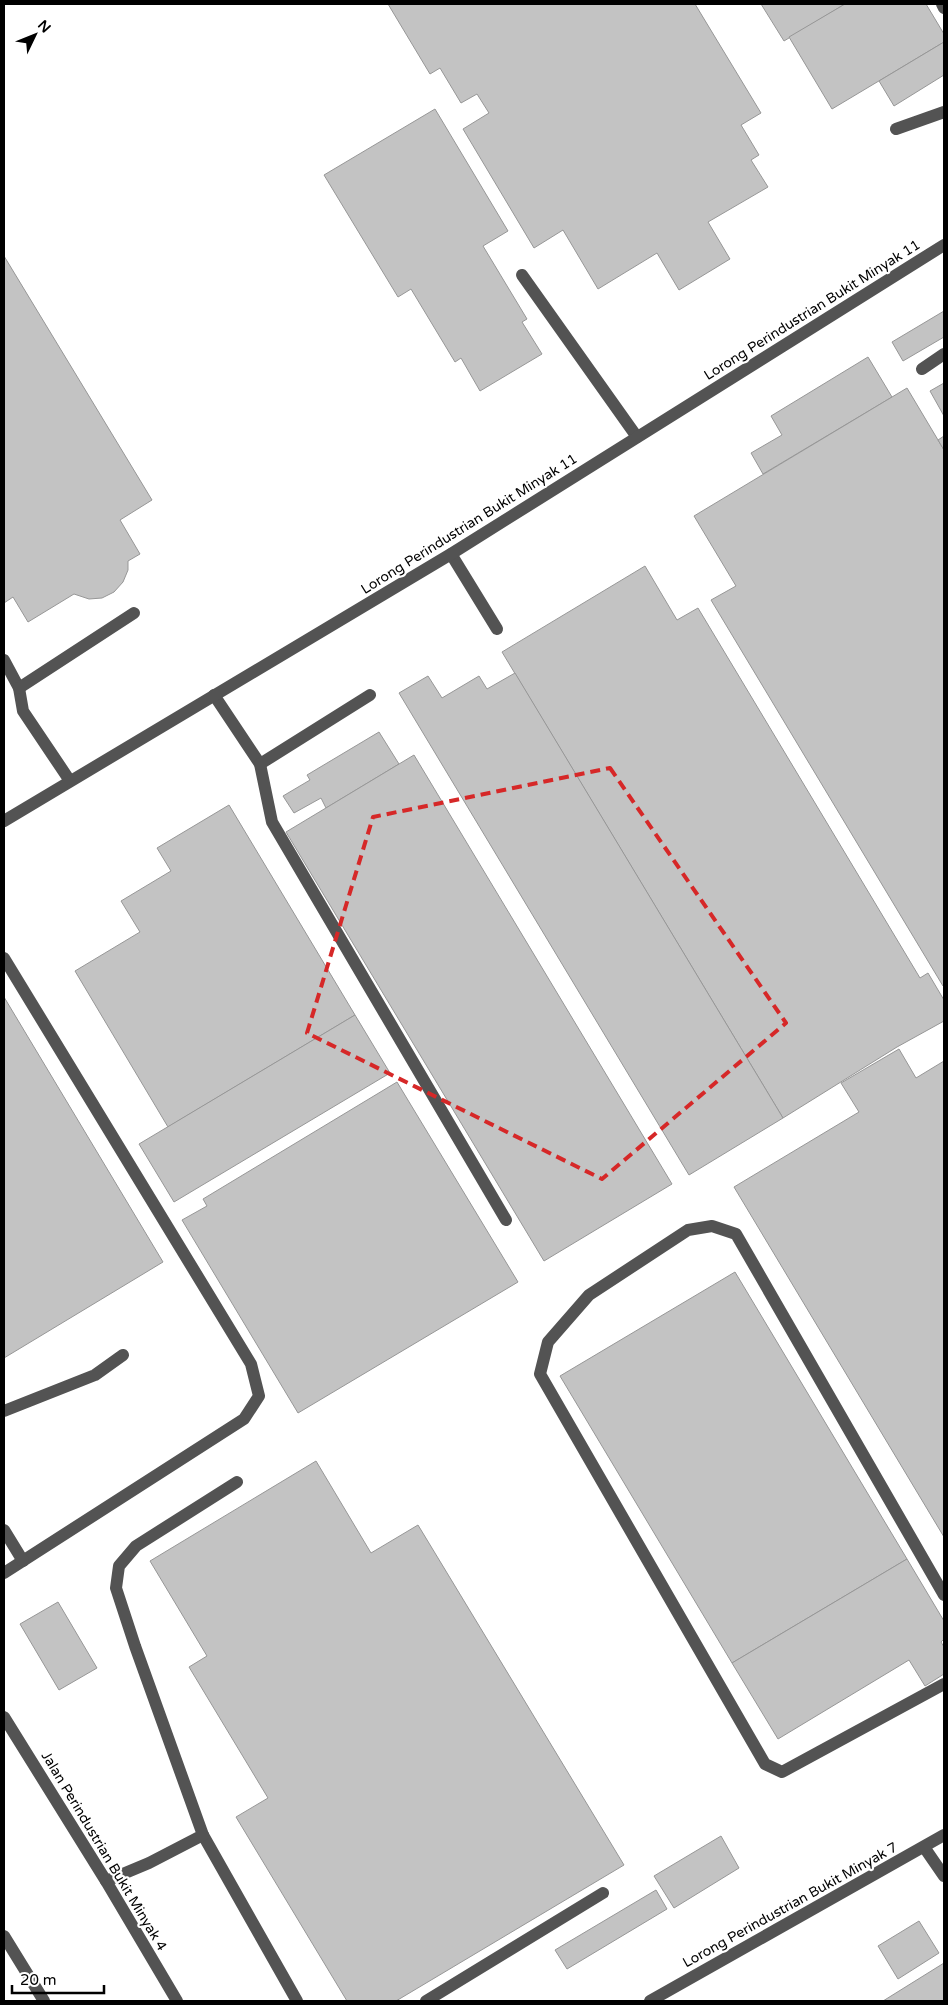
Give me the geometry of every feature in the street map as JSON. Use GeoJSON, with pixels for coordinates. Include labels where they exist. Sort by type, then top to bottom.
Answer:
{"type":"FeatureCollection","features":[{"type":"Feature","properties":{"kind":"street"},"geometry":{"type":"LineString","coordinates":[[942,4],[944,8]]}},
{"type":"Feature","properties":{"kind":"street"},"geometry":{"type":"LineString","coordinates":[[896,129],[944,112]]}},
{"type":"Feature","properties":{"kind":"street","name":"Lorong Perindustrian Bukit Minyak 11"},"geometry":{"type":"LineString","coordinates":[[4,821],[451,554],[944,245]]}},
{"type":"Feature","properties":{"kind":"street"},"geometry":{"type":"LineString","coordinates":[[522,275],[637,437]]}},
{"type":"Feature","properties":{"kind":"street"},"geometry":{"type":"LineString","coordinates":[[922,369],[944,354]]}},
{"type":"Feature","properties":{"kind":"street"},"geometry":{"type":"LineString","coordinates":[[451,554],[497,629]]}},
{"type":"Feature","properties":{"kind":"street"},"geometry":{"type":"LineString","coordinates":[[19,688],[134,613]]}},
{"type":"Feature","properties":{"kind":"street"},"geometry":{"type":"LineString","coordinates":[[4,660],[19,688],[23,711],[70,781]]}},
{"type":"Feature","properties":{"kind":"street"},"geometry":{"type":"LineString","coordinates":[[214,695],[260,764],[272,822],[506,1220]]}},
{"type":"Feature","properties":{"kind":"street"},"geometry":{"type":"LineString","coordinates":[[260,764],[370,695]]}},
{"type":"Feature","properties":{"kind":"street"},"geometry":{"type":"LineString","coordinates":[[4,958],[251,1364],[259,1396],[244,1419],[4,1573]]}},
{"type":"Feature","properties":{"kind":"street"},"geometry":{"type":"LineString","coordinates":[[944,1595],[736,1234],[712,1226],[688,1230],[589,1295],[548,1342],[540,1374],[765,1764],[782,1772],[944,1684]]}},
{"type":"Feature","properties":{"kind":"street"},"geometry":{"type":"LineString","coordinates":[[4,1411],[95,1375],[123,1355]]}},
{"type":"Feature","properties":{"kind":"street"},"geometry":{"type":"LineString","coordinates":[[236,1482],[136,1546],[119,1566],[116,1588],[203,1835],[297,2001]]}},
{"type":"Feature","properties":{"kind":"street"},"geometry":{"type":"LineString","coordinates":[[4,1530],[23,1561]]}},
{"type":"Feature","properties":{"kind":"street","name":"Jalan Perindustrian Bukit Minyak 4"},"geometry":{"type":"LineString","coordinates":[[4,1717],[106,1881],[177,2001]]}},
{"type":"Feature","properties":{"kind":"street"},"geometry":{"type":"LineString","coordinates":[[106,1881],[148,1863],[203,1835]]}},
{"type":"Feature","properties":{"kind":"street","name":"Lorong Perindustrian Bukit Minyak 7"},"geometry":{"type":"LineString","coordinates":[[650,2001],[944,1835]]}},
{"type":"Feature","properties":{"kind":"street"},"geometry":{"type":"LineString","coordinates":[[924,1846],[944,1876]]}},
{"type":"Feature","properties":{"kind":"street"},"geometry":{"type":"LineString","coordinates":[[426,2001],[604,1893]]}},
{"type":"Feature","properties":{"kind":"street"},"geometry":{"type":"LineString","coordinates":[[4,1936],[44,2001]]}},
{"type":"Feature","properties":{"kind":"highlighted area"},"geometry":{"type":"Polygon","coordinates":[[[610,768],[786,1023],[602,1179],[307,1033],[373,817],[610,768]]]}},
{"type":"Feature","properties":{"kind":"building"},"geometry":{"type":"Polygon","coordinates":[[[388,4],[695,4],[761,113],[741,125],[759,155],[751,160],[768,187],[708,222],[730,259],[679,290],[657,253],[598,289],[563,230],[534,248],[463,129],[489,113],[477,94],[461,103],[440,68],[430,74],[388,4]]]}},
{"type":"Feature","properties":{"kind":"building"},"geometry":{"type":"Polygon","coordinates":[[[761,4],[845,4],[784,41],[761,4]]]}},
{"type":"Feature","properties":{"kind":"building"},"geometry":{"type":"Polygon","coordinates":[[[845,4],[926,4],[944,34],[944,42],[832,109],[789,37],[845,4]]]}},
{"type":"Feature","properties":{"kind":"building"},"geometry":{"type":"Polygon","coordinates":[[[944,42],[944,75],[894,106],[879,81],[944,42]]]}},
{"type":"Feature","properties":{"kind":"building"},"geometry":{"type":"Polygon","coordinates":[[[435,109],[508,231],[483,246],[527,319],[522,322],[542,354],[480,391],[461,358],[455,362],[411,289],[398,297],[324,175],[435,109]]]}},
{"type":"Feature","properties":{"kind":"building"},"geometry":{"type":"Polygon","coordinates":[[[4,256],[152,500],[120,520],[140,554],[128,561],[128,570],[123,582],[114,592],[102,598],[89,599],[74,594],[28,622],[13,597],[4,603],[4,256]]]}},
{"type":"Feature","properties":{"kind":"building"},"geometry":{"type":"Polygon","coordinates":[[[944,311],[944,337],[903,361],[892,342],[944,311]]]}},
{"type":"Feature","properties":{"kind":"building"},"geometry":{"type":"Polygon","coordinates":[[[868,357],[892,397],[763,474],[751,453],[782,435],[771,416],[868,357]]]}},
{"type":"Feature","properties":{"kind":"building"},"geometry":{"type":"Polygon","coordinates":[[[944,383],[944,416],[930,391],[944,383]]]}},
{"type":"Feature","properties":{"kind":"building"},"geometry":{"type":"Polygon","coordinates":[[[907,388],[944,450],[943,986],[711,600],[736,586],[694,516],[907,388]]]}},
{"type":"Feature","properties":{"kind":"building"},"geometry":{"type":"Polygon","coordinates":[[[944,436],[944,450],[938,440],[944,436]]]}},
{"type":"Feature","properties":{"kind":"building"},"geometry":{"type":"Polygon","coordinates":[[[645,566],[677,620],[698,608],[920,978],[928,973],[944,1000],[944,1021],[897,1047],[783,1118],[502,652],[645,566]]]}},
{"type":"Feature","properties":{"kind":"building"},"geometry":{"type":"Polygon","coordinates":[[[515,673],[783,1118],[689,1175],[399,693],[428,676],[442,698],[479,676],[487,689],[515,673]]]}},
{"type":"Feature","properties":{"kind":"building"},"geometry":{"type":"Polygon","coordinates":[[[379,732],[399,764],[326,808],[321,798],[294,813],[283,796],[310,780],[307,775],[379,732]]]}},
{"type":"Feature","properties":{"kind":"building"},"geometry":{"type":"Polygon","coordinates":[[[414,755],[672,1184],[544,1261],[286,832],[414,755]]]}},
{"type":"Feature","properties":{"kind":"building"},"geometry":{"type":"Polygon","coordinates":[[[229,805],[355,1015],[168,1127],[75,971],[140,932],[121,901],[171,871],[157,848],[229,805]]]}},
{"type":"Feature","properties":{"kind":"building"},"geometry":{"type":"Polygon","coordinates":[[[4,997],[163,1262],[4,1358],[4,997]]]}},
{"type":"Feature","properties":{"kind":"building"},"geometry":{"type":"Polygon","coordinates":[[[355,1015],[390,1073],[174,1202],[139,1144],[355,1015]]]}},
{"type":"Feature","properties":{"kind":"building"},"geometry":{"type":"Polygon","coordinates":[[[899,1049],[916,1078],[944,1061],[944,1537],[734,1187],[859,1112],[841,1083],[899,1049]]]}},
{"type":"Feature","properties":{"kind":"building"},"geometry":{"type":"Polygon","coordinates":[[[397,1082],[518,1282],[298,1413],[182,1220],[207,1206],[203,1199],[397,1082]]]}},
{"type":"Feature","properties":{"kind":"building"},"geometry":{"type":"Polygon","coordinates":[[[735,1272],[907,1559],[732,1663],[560,1376],[735,1272]]]}},
{"type":"Feature","properties":{"kind":"building"},"geometry":{"type":"Polygon","coordinates":[[[316,1461],[371,1553],[418,1525],[624,1865],[396,2001],[347,2001],[236,1817],[268,1798],[189,1667],[207,1656],[150,1561],[316,1461]]]}},
{"type":"Feature","properties":{"kind":"building"},"geometry":{"type":"Polygon","coordinates":[[[907,1559],[944,1621],[944,1639],[941,1642],[944,1647],[944,1674],[925,1686],[909,1660],[778,1739],[732,1663],[907,1559]]]}},
{"type":"Feature","properties":{"kind":"building"},"geometry":{"type":"Polygon","coordinates":[[[58,1602],[97,1668],[59,1690],[20,1624],[58,1602]]]}},
{"type":"Feature","properties":{"kind":"building"},"geometry":{"type":"Polygon","coordinates":[[[721,1836],[739,1868],[674,1908],[654,1876],[721,1836]]]}},
{"type":"Feature","properties":{"kind":"building"},"geometry":{"type":"Polygon","coordinates":[[[656,1890],[667,1909],[567,1969],[555,1950],[656,1890]]]}},
{"type":"Feature","properties":{"kind":"building"},"geometry":{"type":"Polygon","coordinates":[[[919,1921],[939,1953],[898,1979],[878,1946],[919,1921]]]}},
{"type":"Feature","properties":{"kind":"building"},"geometry":{"type":"Polygon","coordinates":[[[944,1963],[944,2001],[883,2001],[944,1963]]]}}]}
